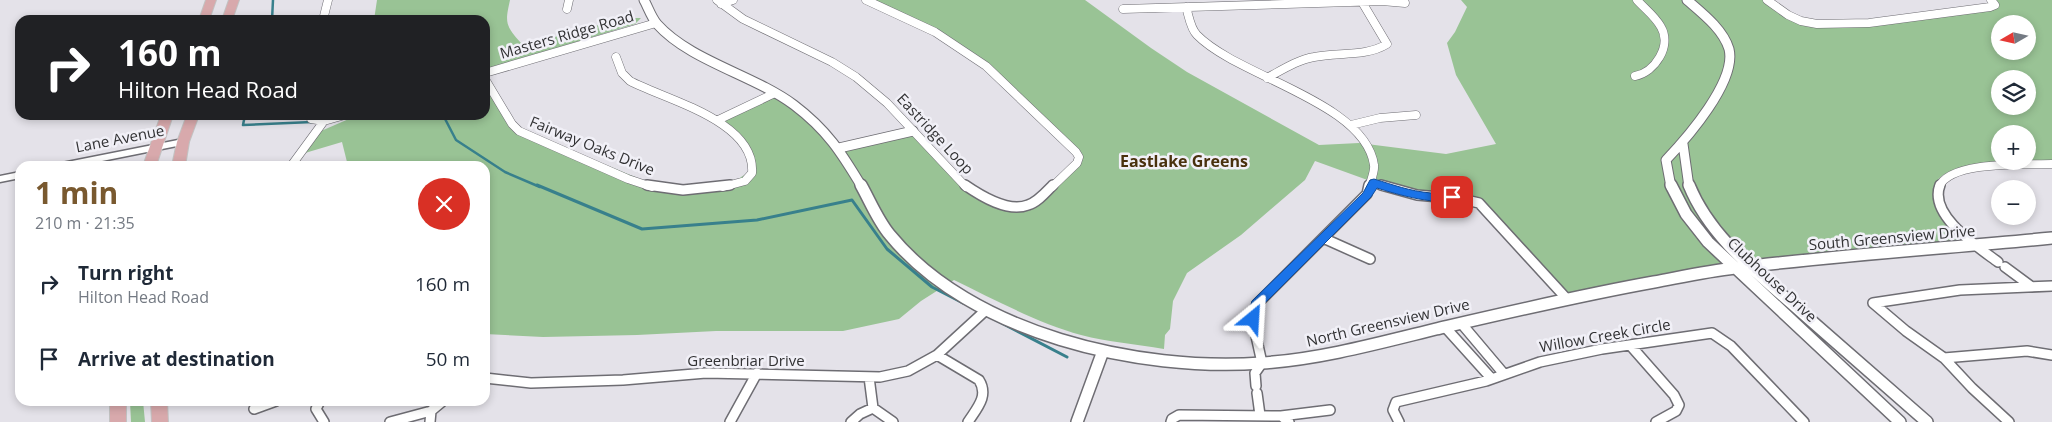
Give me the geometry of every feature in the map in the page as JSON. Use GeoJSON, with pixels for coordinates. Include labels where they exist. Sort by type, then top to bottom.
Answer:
{"type":"FeatureCollection","features":[{"type":"Feature","properties":{"kind":"main road"},"geometry":{"type":"LineString","coordinates":[[206,15],[211,0]]}},
{"type":"Feature","properties":{"kind":"main road"},"geometry":{"type":"LineString","coordinates":[[229,15],[234,0]]}},
{"type":"Feature","properties":{"kind":"main road"},"geometry":{"type":"LineString","coordinates":[[151,161],[165,120]]}},
{"type":"Feature","properties":{"kind":"main road"},"geometry":{"type":"LineString","coordinates":[[179,161],[183,142],[191,120]]}},
{"type":"Feature","properties":{"kind":"main road","name":"Lane Avenue"},"geometry":{"type":"LineString","coordinates":[[88,161],[183,142]]}},
{"type":"Feature","properties":{"kind":"main road"},"geometry":{"type":"LineString","coordinates":[[0,179],[15,176]]}},
{"type":"Feature","properties":{"kind":"main road"},"geometry":{"type":"LineString","coordinates":[[118,406],[118,422]]}},
{"type":"Feature","properties":{"kind":"main road"},"geometry":{"type":"LineString","coordinates":[[158,406],[160,422]]}},
{"type":"Feature","properties":{"kind":"street"},"geometry":{"type":"LineString","coordinates":[[324,15],[328,0]]}},
{"type":"Feature","properties":{"kind":"street"},"geometry":{"type":"LineString","coordinates":[[566,9],[569,0]]}},
{"type":"Feature","properties":{"kind":"street","name":"North Greensview Drive"},"geometry":{"type":"LineString","coordinates":[[644,0],[656,24],[684,46],[775,93],[794,105],[821,128],[839,148],[889,234],[930,274],[954,292],[986,310],[1061,340],[1103,351],[1148,359],[1218,364],[1262,363],[1331,354],[1566,298],[1734,268]]}},
{"type":"Feature","properties":{"kind":"street"},"geometry":{"type":"LineString","coordinates":[[719,2],[733,0]]}},
{"type":"Feature","properties":{"kind":"street","name":"Eastridge Loop"},"geometry":{"type":"LineString","coordinates":[[719,2],[743,19],[832,62],[856,77],[880,96],[961,183],[976,193],[1014,208],[1029,205],[1077,163],[1080,157],[1076,152],[986,66],[935,32],[866,0]]}},
{"type":"Feature","properties":{"kind":"street"},"geometry":{"type":"LineString","coordinates":[[1635,76],[1646,74],[1655,64],[1661,52],[1663,38],[1663,31],[1637,0]]}},
{"type":"Feature","properties":{"kind":"street","name":"Clubhouse Drive"},"geometry":{"type":"LineString","coordinates":[[1687,0],[1721,34],[1729,50],[1730,67],[1724,82],[1683,144],[1666,160],[1666,170],[1674,198],[1703,236],[1734,268],[1900,422]]}},
{"type":"Feature","properties":{"kind":"street"},"geometry":{"type":"LineString","coordinates":[[1767,0],[1801,22],[1817,24],[1869,23],[1995,5],[1990,0]]}},
{"type":"Feature","properties":{"kind":"street"},"geometry":{"type":"LineString","coordinates":[[1123,9],[1157,6],[1186,7],[1382,1],[1406,3]]}},
{"type":"Feature","properties":{"kind":"street"},"geometry":{"type":"LineString","coordinates":[[1267,78],[1313,56],[1377,50],[1384,47],[1387,44],[1386,40],[1362,2]]}},
{"type":"Feature","properties":{"kind":"street"},"geometry":{"type":"LineString","coordinates":[[1186,7],[1193,30],[1203,42],[1226,58],[1331,110],[1351,125],[1364,139],[1372,154],[1375,168],[1374,183],[1367,194],[1257,304],[1253,319],[1253,333],[1262,363],[1255,373],[1260,415]]}},
{"type":"Feature","properties":{"kind":"street","name":"Masters Ridge Road"},"geometry":{"type":"LineString","coordinates":[[490,72],[656,24]]}},
{"type":"Feature","properties":{"kind":"street"},"geometry":{"type":"LineString","coordinates":[[616,57],[622,73],[630,81],[718,120],[740,138],[753,171],[746,181]]}},
{"type":"Feature","properties":{"kind":"street","name":"Fairway Oaks Drive"},"geometry":{"type":"LineString","coordinates":[[490,87],[512,124],[520,131],[628,179],[642,184],[676,190],[704,189],[739,184],[746,181]]}},
{"type":"Feature","properties":{"kind":"street"},"geometry":{"type":"LineString","coordinates":[[718,120],[775,93]]}},
{"type":"Feature","properties":{"kind":"street"},"geometry":{"type":"LineString","coordinates":[[1351,125],[1380,118],[1416,115]]}},
{"type":"Feature","properties":{"kind":"street"},"geometry":{"type":"LineString","coordinates":[[294,161],[322,120]]}},
{"type":"Feature","properties":{"kind":"street"},"geometry":{"type":"LineString","coordinates":[[839,148],[913,131]]}},
{"type":"Feature","properties":{"kind":"street","name":"Clubhouse Drive"},"geometry":{"type":"LineString","coordinates":[[1683,144],[1689,186],[1699,208],[1720,234],[1750,266],[1927,422]]}},
{"type":"Feature","properties":{"kind":"street"},"geometry":{"type":"LineString","coordinates":[[2032,286],[1975,245],[1954,226],[1938,204],[1937,192],[1943,180],[1954,173],[1968,169],[2052,164]]}},
{"type":"Feature","properties":{"kind":"street"},"geometry":{"type":"LineString","coordinates":[[1374,183],[1400,192],[1433,197],[1463,198],[1479,203],[1566,298]]}},
{"type":"Feature","properties":{"kind":"street"},"geometry":{"type":"LineString","coordinates":[[1323,238],[1370,259]]}},
{"type":"Feature","properties":{"kind":"street","name":"South Greensview Drive"},"geometry":{"type":"LineString","coordinates":[[1734,268],[2052,238]]}},
{"type":"Feature","properties":{"kind":"street"},"geometry":{"type":"LineString","coordinates":[[2009,422],[1972,388],[1944,358],[1906,331],[1873,303],[1960,290],[2052,286]]}},
{"type":"Feature","properties":{"kind":"street","name":"Greenbriar Drive"},"geometry":{"type":"LineString","coordinates":[[490,379],[531,383],[623,380],[706,372],[870,378],[908,371],[937,355],[986,310]]}},
{"type":"Feature","properties":{"kind":"street"},"geometry":{"type":"LineString","coordinates":[[1461,323],[1504,374]]}},
{"type":"Feature","properties":{"kind":"street"},"geometry":{"type":"LineString","coordinates":[[1445,327],[1491,378]]}},
{"type":"Feature","properties":{"kind":"street"},"geometry":{"type":"LineString","coordinates":[[1712,333],[1732,346],[1804,422]]}},
{"type":"Feature","properties":{"kind":"street","name":"Willow Creek Circle"},"geometry":{"type":"LineString","coordinates":[[1399,422],[1393,410],[1396,402],[1414,396],[1458,388],[1540,362],[1630,345],[1712,333]]}},
{"type":"Feature","properties":{"kind":"street"},"geometry":{"type":"LineString","coordinates":[[1630,345],[1674,395],[1679,405],[1676,411],[1656,422]]}},
{"type":"Feature","properties":{"kind":"street"},"geometry":{"type":"LineString","coordinates":[[1077,422],[1103,351]]}},
{"type":"Feature","properties":{"kind":"street"},"geometry":{"type":"LineString","coordinates":[[1944,358],[2027,351],[2052,355]]}},
{"type":"Feature","properties":{"kind":"street"},"geometry":{"type":"LineString","coordinates":[[937,355],[979,380],[984,386],[983,396],[977,410],[968,422]]}},
{"type":"Feature","properties":{"kind":"street"},"geometry":{"type":"LineString","coordinates":[[730,422],[757,373]]}},
{"type":"Feature","properties":{"kind":"street"},"geometry":{"type":"LineString","coordinates":[[870,378],[873,408],[893,422]]}},
{"type":"Feature","properties":{"kind":"street"},"geometry":{"type":"LineString","coordinates":[[254,410],[264,406]]}},
{"type":"Feature","properties":{"kind":"street"},"geometry":{"type":"LineString","coordinates":[[318,406],[316,409],[319,417],[324,422]]}},
{"type":"Feature","properties":{"kind":"street"},"geometry":{"type":"LineString","coordinates":[[390,422],[431,417],[439,406]]}},
{"type":"Feature","properties":{"kind":"street"},"geometry":{"type":"LineString","coordinates":[[851,422],[860,414],[873,408]]}},
{"type":"Feature","properties":{"kind":"street"},"geometry":{"type":"LineString","coordinates":[[1171,422],[1172,419],[1179,415],[1260,415],[1285,419],[1330,410]]}},
{"type":"Feature","properties":{"kind":"green space"},"geometry":{"type":"Polygon","coordinates":[[[377,0],[510,0],[507,14],[509,28],[521,43],[543,40],[593,27],[617,18],[641,18],[635,24],[490,68],[490,15],[375,15],[377,0]]]}},
{"type":"Feature","properties":{"kind":"green space"},"geometry":{"type":"Polygon","coordinates":[[[869,0],[1085,0],[1187,72],[1319,145],[1359,143],[1446,154],[1496,144],[1456,75],[1447,43],[1455,32],[1467,7],[1461,0],[1769,0],[1802,20],[1867,22],[1991,3],[1991,0],[2052,0],[2052,160],[2036,161],[2036,125],[1991,125],[1991,163],[1965,167],[1949,172],[1938,179],[1934,190],[1939,207],[1954,223],[1977,241],[1775,261],[1567,299],[1483,204],[1373,182],[1315,161],[1305,180],[1241,235],[1187,273],[1173,301],[1170,329],[1165,335],[1164,349],[1101,339],[1065,330],[1016,310],[954,280],[921,301],[899,319],[843,331],[716,331],[543,337],[490,334],[490,161],[347,161],[342,142],[305,153],[321,131],[346,120],[490,120],[490,93],[518,131],[553,143],[640,179],[667,186],[711,185],[738,179],[749,172],[745,148],[740,136],[721,120],[779,90],[798,102],[814,116],[843,150],[914,128],[969,183],[1003,202],[1020,203],[1036,197],[1077,156],[979,59],[869,0]]]}},
{"type":"Feature","properties":{"kind":"green space"},"geometry":{"type":"Polygon","coordinates":[[[130,406],[143,406],[145,422],[131,422],[130,406]]]}},
{"type":"Feature","properties":{"kind":"waterway"},"geometry":{"type":"LineString","coordinates":[[272,15],[273,0]]}},
{"type":"Feature","properties":{"kind":"waterway"},"geometry":{"type":"LineString","coordinates":[[244,120],[243,125],[312,122]]}},
{"type":"Feature","properties":{"kind":"waterway"},"geometry":{"type":"LineString","coordinates":[[446,120],[456,140],[488,161]]}},
{"type":"Feature","properties":{"kind":"waterway"},"geometry":{"type":"LineString","coordinates":[[490,162],[505,172],[540,187]]}},
{"type":"Feature","properties":{"kind":"waterway"},"geometry":{"type":"LineString","coordinates":[[537,185],[642,229],[757,220],[852,200],[887,249],[932,287],[963,303]]}},
{"type":"Feature","properties":{"kind":"waterway"},"geometry":{"type":"LineString","coordinates":[[971,307],[1067,357]]}},
{"type":"Feature","properties":{"kind":"district","name":"Eastlake Greens"},"geometry":{"type":"Point","coordinates":[1184,161]}},
{"type":"Feature","properties":{"kind":"route"},"geometry":{"type":"LineString","coordinates":[[1253,319],[1257,304],[1367,194],[1374,183],[1400,192],[1433,197],[1452,197]]}}]}
